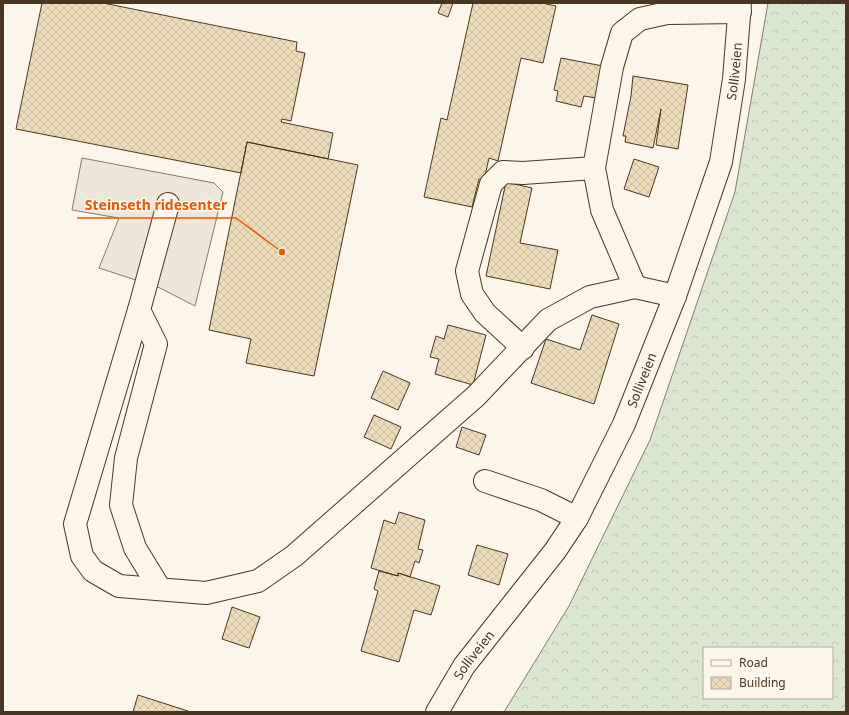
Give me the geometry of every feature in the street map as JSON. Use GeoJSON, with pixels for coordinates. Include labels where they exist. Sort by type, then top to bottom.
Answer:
{"type":"FeatureCollection","features":[{"type":"Feature","properties":{"kind":"street"},"geometry":{"type":"LineString","coordinates":[[635,287],[602,210],[594,168],[612,67],[622,33],[640,19],[667,13],[740,8]]}},
{"type":"Feature","properties":{"kind":"street","name":"Solliveien"},"geometry":{"type":"LineString","coordinates":[[437,712],[464,666],[555,551],[577,518],[624,424],[675,296],[721,162],[734,79],[740,8]]}},
{"type":"Feature","properties":{"kind":"street"},"geometry":{"type":"LineString","coordinates":[[523,348],[485,313],[472,294],[467,271],[491,184],[503,172],[523,173],[594,168]]}},
{"type":"Feature","properties":{"kind":"street"},"geometry":{"type":"LineString","coordinates":[[168,204],[139,310],[74,524],[82,556],[92,571],[119,586],[206,593],[258,581],[294,556],[360,500],[476,396],[548,320],[590,297],[635,287],[675,296]]}},
{"type":"Feature","properties":{"kind":"street"},"geometry":{"type":"LineString","coordinates":[[139,310],[156,344],[126,458],[121,505],[135,548],[160,589]]}},
{"type":"Feature","properties":{"kind":"street"},"geometry":{"type":"LineString","coordinates":[[485,481],[541,500],[577,518]]}},
{"type":"Feature","properties":{"kind":"green space"},"geometry":{"type":"Polygon","coordinates":[[[768,3],[846,3],[846,712],[504,712],[569,606],[650,440],[735,192],[768,3]]]}},
{"type":"Feature","properties":{"kind":"shaded area"},"geometry":{"type":"Polygon","coordinates":[[[82,158],[214,183],[223,192],[195,306],[160,288],[99,268],[119,218],[72,210],[82,158]]]}},
{"type":"Feature","properties":{"kind":"building"},"geometry":{"type":"Polygon","coordinates":[[[42,3],[103,3],[297,42],[296,51],[305,53],[291,121],[282,119],[281,122],[333,133],[328,159],[247,142],[241,173],[16,129],[42,3]]]}},
{"type":"Feature","properties":{"kind":"building"},"geometry":{"type":"Polygon","coordinates":[[[442,3],[453,3],[448,17],[438,13],[442,3]]]}},
{"type":"Feature","properties":{"kind":"building"},"geometry":{"type":"Polygon","coordinates":[[[473,3],[542,3],[556,6],[543,63],[521,58],[498,161],[489,158],[484,180],[479,179],[472,207],[424,197],[441,118],[447,120],[473,3]]]}},
{"type":"Feature","properties":{"kind":"building"},"geometry":{"type":"Polygon","coordinates":[[[561,58],[603,66],[596,98],[584,96],[581,107],[556,101],[558,91],[554,90],[561,58]]]}},
{"type":"Feature","properties":{"kind":"building"},"geometry":{"type":"Polygon","coordinates":[[[633,76],[688,85],[678,149],[656,145],[661,109],[653,148],[625,142],[626,136],[623,136],[631,96],[633,76]]]}},
{"type":"Feature","properties":{"kind":"building"},"geometry":{"type":"Polygon","coordinates":[[[247,142],[358,165],[314,376],[246,363],[251,339],[209,330],[247,142]]]}},
{"type":"Feature","properties":{"kind":"building"},"geometry":{"type":"Polygon","coordinates":[[[634,159],[659,167],[649,197],[624,189],[634,159]]]}},
{"type":"Feature","properties":{"kind":"building"},"geometry":{"type":"Polygon","coordinates":[[[506,182],[532,188],[520,243],[558,250],[550,289],[486,276],[506,182]]]}},
{"type":"Feature","properties":{"kind":"building"},"geometry":{"type":"Polygon","coordinates":[[[592,315],[619,324],[594,404],[531,383],[546,339],[580,350],[592,315]]]}},
{"type":"Feature","properties":{"kind":"building"},"geometry":{"type":"Polygon","coordinates":[[[448,325],[486,335],[473,385],[435,374],[439,359],[430,357],[436,336],[444,339],[448,325]]]}},
{"type":"Feature","properties":{"kind":"building"},"geometry":{"type":"Polygon","coordinates":[[[383,371],[410,383],[398,410],[371,398],[383,371]]]}},
{"type":"Feature","properties":{"kind":"building"},"geometry":{"type":"Polygon","coordinates":[[[374,415],[401,427],[391,449],[364,437],[374,415]]]}},
{"type":"Feature","properties":{"kind":"building"},"geometry":{"type":"Polygon","coordinates":[[[462,427],[486,435],[479,455],[456,447],[462,427]]]}},
{"type":"Feature","properties":{"kind":"building"},"geometry":{"type":"Polygon","coordinates":[[[399,512],[425,520],[418,549],[423,550],[419,563],[415,561],[410,577],[398,573],[398,576],[371,568],[384,520],[395,524],[399,512]]]}},
{"type":"Feature","properties":{"kind":"building"},"geometry":{"type":"Polygon","coordinates":[[[477,545],[508,554],[499,585],[468,575],[477,545]]]}},
{"type":"Feature","properties":{"kind":"building"},"geometry":{"type":"Polygon","coordinates":[[[379,571],[398,576],[398,573],[440,586],[431,615],[414,610],[399,662],[361,651],[378,591],[374,589],[379,571]]]}},
{"type":"Feature","properties":{"kind":"building"},"geometry":{"type":"Polygon","coordinates":[[[232,607],[260,617],[249,648],[222,639],[232,607]]]}},
{"type":"Feature","properties":{"kind":"building"},"geometry":{"type":"Polygon","coordinates":[[[138,695],[191,712],[133,712],[138,695]]]}},
{"type":"Feature","properties":{"kind":"place","name":"Steinseth ridesenter"},"geometry":{"type":"Point","coordinates":[282,252]}}]}
